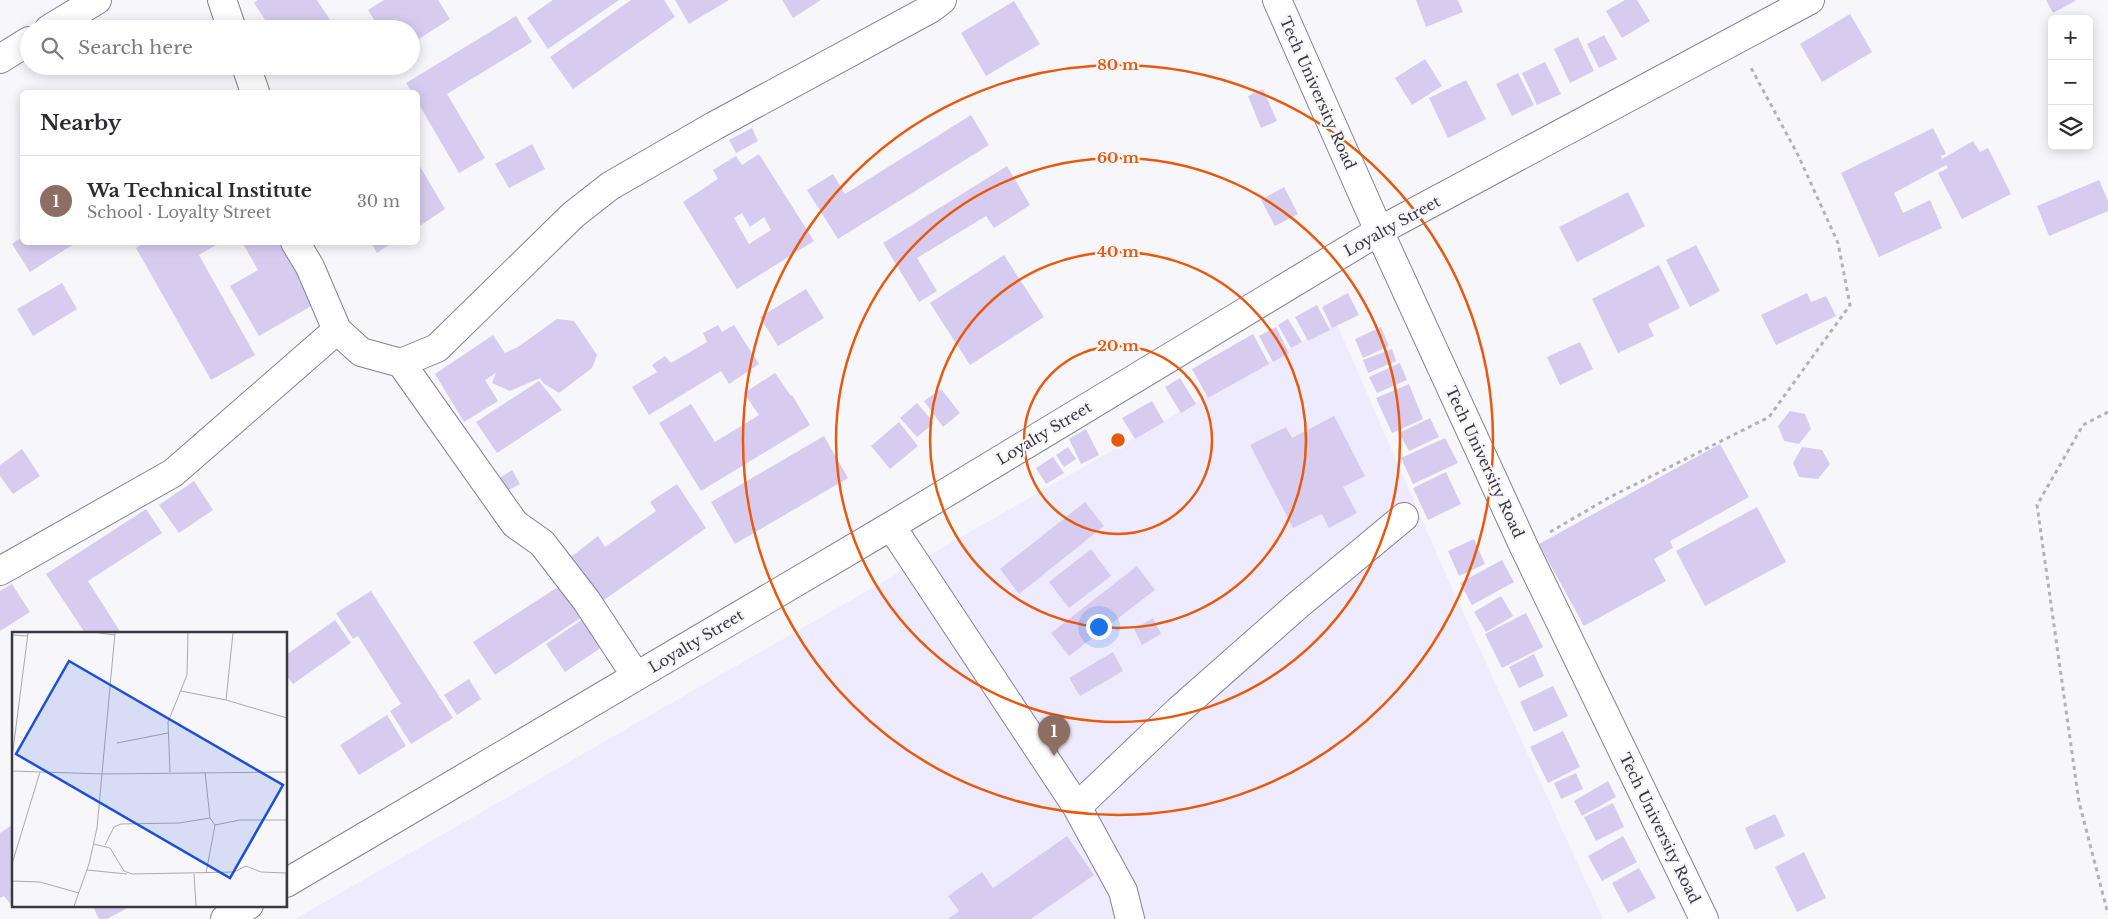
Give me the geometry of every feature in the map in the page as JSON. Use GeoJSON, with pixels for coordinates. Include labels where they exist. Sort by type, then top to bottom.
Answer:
{"type":"FeatureCollection","features":[{"type":"Feature","properties":{"kind":"street"},"geometry":{"type":"LineString","coordinates":[[64,20],[97,0]]}},
{"type":"Feature","properties":{"kind":"street"},"geometry":{"type":"LineString","coordinates":[[222,0],[229,20]]}},
{"type":"Feature","properties":{"kind":"street"},"geometry":{"type":"LineString","coordinates":[[297,245],[310,267],[337,330],[361,352],[401,363],[437,348],[574,214],[610,186],[714,126],[930,9],[942,0]]}},
{"type":"Feature","properties":{"kind":"street","name":"Tech University Road"},"geometry":{"type":"LineString","coordinates":[[1277,0],[1379,232],[1524,547],[1704,919]]}},
{"type":"Feature","properties":{"kind":"street","name":"Loyalty Street"},"geometry":{"type":"LineString","coordinates":[[288,882],[890,526],[1379,232],[1810,0]]}},
{"type":"Feature","properties":{"kind":"street"},"geometry":{"type":"LineString","coordinates":[[0,59],[20,47]]}},
{"type":"Feature","properties":{"kind":"street"},"geometry":{"type":"LineString","coordinates":[[249,75],[254,90]]}},
{"type":"Feature","properties":{"kind":"street"},"geometry":{"type":"LineString","coordinates":[[0,571],[172,473],[337,330]]}},
{"type":"Feature","properties":{"kind":"street"},"geometry":{"type":"LineString","coordinates":[[401,363],[515,524],[542,543],[586,600],[636,676]]}},
{"type":"Feature","properties":{"kind":"street"},"geometry":{"type":"LineString","coordinates":[[1077,807],[1186,704],[1298,605],[1404,517]]}},
{"type":"Feature","properties":{"kind":"street"},"geometry":{"type":"LineString","coordinates":[[890,526],[1077,807],[1124,891],[1130,919]]}},
{"type":"Feature","properties":{"kind":"street"},"geometry":{"type":"LineString","coordinates":[[226,919],[247,906]]}},
{"type":"Feature","properties":{"kind":"path"},"geometry":{"type":"LineString","coordinates":[[1524,547],[1610,498],[1769,417],[1850,305],[1838,243],[1798,155],[1736,40]]}},
{"type":"Feature","properties":{"kind":"path"},"geometry":{"type":"LineString","coordinates":[[2108,412],[2082,425],[2037,505],[2079,802],[2108,914]]}},
{"type":"Feature","properties":{"kind":"shaded area"},"geometry":{"type":"Polygon","coordinates":[[[1336,322],[1446,575],[1603,919],[295,919],[1336,322]]]}},
{"type":"Feature","properties":{"kind":"building"},"geometry":{"type":"Polygon","coordinates":[[[258,0],[317,0],[330,20],[265,20],[254,3],[258,0]]]}},
{"type":"Feature","properties":{"kind":"building"},"geometry":{"type":"Polygon","coordinates":[[[384,0],[438,0],[450,19],[420,38],[420,20],[374,20],[368,10],[384,0]]]}},
{"type":"Feature","properties":{"kind":"building"},"geometry":{"type":"Polygon","coordinates":[[[553,0],[619,0],[548,49],[527,18],[553,0]]]}},
{"type":"Feature","properties":{"kind":"building"},"geometry":{"type":"Polygon","coordinates":[[[631,0],[664,0],[675,17],[573,89],[550,57],[631,0]]]}},
{"type":"Feature","properties":{"kind":"building"},"geometry":{"type":"Polygon","coordinates":[[[675,0],[729,0],[689,24],[675,0]]]}},
{"type":"Feature","properties":{"kind":"building"},"geometry":{"type":"Polygon","coordinates":[[[782,0],[821,0],[793,18],[782,0]]]}},
{"type":"Feature","properties":{"kind":"building"},"geometry":{"type":"Polygon","coordinates":[[[1416,0],[1458,0],[1463,12],[1426,27],[1416,0]]]}},
{"type":"Feature","properties":{"kind":"building"},"geometry":{"type":"Polygon","coordinates":[[[1625,0],[1637,0],[1650,21],[1622,38],[1606,11],[1625,0]]]}},
{"type":"Feature","properties":{"kind":"building"},"geometry":{"type":"Polygon","coordinates":[[[2046,0],[2075,0],[2075,1],[2053,13],[2046,0]]]}},
{"type":"Feature","properties":{"kind":"building"},"geometry":{"type":"Polygon","coordinates":[[[1014,1],[1040,44],[986,76],[961,33],[1014,1]]]}},
{"type":"Feature","properties":{"kind":"building"},"geometry":{"type":"Polygon","coordinates":[[[1850,14],[1872,52],[1822,82],[1800,44],[1850,14]]]}},
{"type":"Feature","properties":{"kind":"building"},"geometry":{"type":"Polygon","coordinates":[[[516,16],[532,42],[447,94],[485,158],[459,173],[420,106],[420,90],[411,90],[406,83],[516,16]]]}},
{"type":"Feature","properties":{"kind":"building"},"geometry":{"type":"Polygon","coordinates":[[[1604,35],[1617,59],[1599,68],[1587,44],[1604,35]]]}},
{"type":"Feature","properties":{"kind":"building"},"geometry":{"type":"Polygon","coordinates":[[[1578,37],[1594,71],[1570,83],[1554,49],[1578,37]]]}},
{"type":"Feature","properties":{"kind":"building"},"geometry":{"type":"Polygon","coordinates":[[[1425,59],[1442,86],[1412,105],[1395,78],[1425,59]]]}},
{"type":"Feature","properties":{"kind":"building"},"geometry":{"type":"Polygon","coordinates":[[[1545,62],[1561,94],[1537,105],[1522,73],[1545,62]]]}},
{"type":"Feature","properties":{"kind":"building"},"geometry":{"type":"Polygon","coordinates":[[[1518,73],[1534,105],[1512,116],[1496,84],[1518,73]]]}},
{"type":"Feature","properties":{"kind":"building"},"geometry":{"type":"Polygon","coordinates":[[[1466,80],[1486,119],[1448,138],[1429,98],[1466,80]]]}},
{"type":"Feature","properties":{"kind":"building"},"geometry":{"type":"Polygon","coordinates":[[[1263,89],[1277,121],[1261,128],[1248,96],[1263,89]]]}},
{"type":"Feature","properties":{"kind":"building"},"geometry":{"type":"Polygon","coordinates":[[[971,115],[989,145],[838,239],[807,190],[833,174],[845,194],[971,115]]]}},
{"type":"Feature","properties":{"kind":"building"},"geometry":{"type":"Polygon","coordinates":[[[752,128],[758,141],[736,153],[729,140],[752,128]]]}},
{"type":"Feature","properties":{"kind":"building"},"geometry":{"type":"Polygon","coordinates":[[[1933,128],[1946,154],[1941,156],[1942,159],[1973,141],[1980,152],[1988,148],[2011,194],[1962,219],[1938,173],[1948,168],[1946,165],[1894,193],[1903,213],[1930,200],[1942,228],[1879,257],[1841,173],[1933,128]]]}},
{"type":"Feature","properties":{"kind":"building"},"geometry":{"type":"Polygon","coordinates":[[[532,144],[545,169],[509,188],[495,164],[532,144]]]}},
{"type":"Feature","properties":{"kind":"building"},"geometry":{"type":"Polygon","coordinates":[[[759,154],[814,241],[737,289],[683,202],[718,179],[713,170],[736,156],[742,165],[759,154]],[[742,213],[734,218],[749,244],[771,230],[764,217],[750,227],[742,213]]]}},
{"type":"Feature","properties":{"kind":"building"},"geometry":{"type":"Polygon","coordinates":[[[420,166],[445,209],[420,226],[420,166]]]}},
{"type":"Feature","properties":{"kind":"building"},"geometry":{"type":"Polygon","coordinates":[[[1007,166],[1030,205],[994,228],[986,216],[917,258],[937,291],[919,302],[883,243],[1007,166]]]}},
{"type":"Feature","properties":{"kind":"building"},"geometry":{"type":"Polygon","coordinates":[[[2099,180],[2108,201],[2108,211],[2049,236],[2037,206],[2099,180]]]}},
{"type":"Feature","properties":{"kind":"building"},"geometry":{"type":"Polygon","coordinates":[[[1284,187],[1298,214],[1275,226],[1261,200],[1284,187]]]}},
{"type":"Feature","properties":{"kind":"building"},"geometry":{"type":"Polygon","coordinates":[[[1628,192],[1645,226],[1577,262],[1559,227],[1628,192]]]}},
{"type":"Feature","properties":{"kind":"building"},"geometry":{"type":"Polygon","coordinates":[[[20,238],[20,245],[72,245],[30,272],[12,244],[20,238]]]}},
{"type":"Feature","properties":{"kind":"building"},"geometry":{"type":"Polygon","coordinates":[[[140,245],[216,245],[199,255],[255,355],[211,380],[136,248],[140,245]]]}},
{"type":"Feature","properties":{"kind":"building"},"geometry":{"type":"Polygon","coordinates":[[[244,245],[293,245],[308,274],[299,280],[313,305],[259,336],[230,286],[258,270],[244,245]]]}},
{"type":"Feature","properties":{"kind":"building"},"geometry":{"type":"Polygon","coordinates":[[[373,245],[389,245],[377,253],[373,245]]]}},
{"type":"Feature","properties":{"kind":"building"},"geometry":{"type":"Polygon","coordinates":[[[1696,245],[1720,291],[1690,307],[1666,260],[1696,245]]]}},
{"type":"Feature","properties":{"kind":"building"},"geometry":{"type":"Polygon","coordinates":[[[1004,255],[1044,317],[970,365],[930,303],[1004,255]]]}},
{"type":"Feature","properties":{"kind":"building"},"geometry":{"type":"Polygon","coordinates":[[[1659,265],[1680,308],[1648,324],[1654,336],[1618,353],[1592,299],[1659,265]]]}},
{"type":"Feature","properties":{"kind":"building"},"geometry":{"type":"Polygon","coordinates":[[[62,283],[77,309],[33,336],[17,309],[62,283]]]}},
{"type":"Feature","properties":{"kind":"building"},"geometry":{"type":"Polygon","coordinates":[[[806,289],[824,318],[778,346],[760,317],[806,289]]]}},
{"type":"Feature","properties":{"kind":"building"},"geometry":{"type":"Polygon","coordinates":[[[1348,293],[1359,315],[1332,328],[1322,307],[1348,293]]]}},
{"type":"Feature","properties":{"kind":"building"},"geometry":{"type":"Polygon","coordinates":[[[1807,293],[1811,302],[1826,296],[1836,316],[1776,345],[1761,315],[1807,293]]]}},
{"type":"Feature","properties":{"kind":"building"},"geometry":{"type":"Polygon","coordinates":[[[1317,305],[1330,330],[1308,341],[1295,317],[1317,305]]]}},
{"type":"Feature","properties":{"kind":"building"},"geometry":{"type":"Polygon","coordinates":[[[557,319],[574,321],[597,355],[592,368],[559,393],[543,383],[540,378],[510,391],[492,383],[496,373],[485,380],[498,401],[464,422],[435,374],[493,335],[505,353],[518,347],[557,319]]]}},
{"type":"Feature","properties":{"kind":"building"},"geometry":{"type":"Polygon","coordinates":[[[1288,319],[1302,342],[1291,348],[1278,325],[1288,319]]]}},
{"type":"Feature","properties":{"kind":"building"},"geometry":{"type":"Polygon","coordinates":[[[718,325],[722,332],[734,325],[759,364],[729,384],[721,371],[649,415],[632,387],[657,372],[652,365],[665,356],[671,363],[707,342],[703,333],[718,325]]]}},
{"type":"Feature","properties":{"kind":"building"},"geometry":{"type":"Polygon","coordinates":[[[1276,327],[1289,353],[1273,362],[1259,336],[1276,327]]]}},
{"type":"Feature","properties":{"kind":"building"},"geometry":{"type":"Polygon","coordinates":[[[1381,327],[1389,346],[1363,358],[1355,339],[1381,327]]]}},
{"type":"Feature","properties":{"kind":"building"},"geometry":{"type":"Polygon","coordinates":[[[1253,334],[1269,364],[1208,398],[1192,369],[1253,334]]]}},
{"type":"Feature","properties":{"kind":"building"},"geometry":{"type":"Polygon","coordinates":[[[1580,342],[1593,369],[1560,385],[1547,357],[1580,342]]]}},
{"type":"Feature","properties":{"kind":"building"},"geometry":{"type":"Polygon","coordinates":[[[1392,349],[1396,361],[1368,373],[1363,360],[1392,349]]]}},
{"type":"Feature","properties":{"kind":"building"},"geometry":{"type":"Polygon","coordinates":[[[1400,363],[1407,380],[1377,393],[1369,377],[1400,363]]]}},
{"type":"Feature","properties":{"kind":"building"},"geometry":{"type":"Polygon","coordinates":[[[775,373],[792,395],[810,425],[701,491],[659,423],[691,404],[715,442],[759,415],[744,393],[775,373]]]}},
{"type":"Feature","properties":{"kind":"building"},"geometry":{"type":"Polygon","coordinates":[[[1180,378],[1196,404],[1181,413],[1165,387],[1180,378]]]}},
{"type":"Feature","properties":{"kind":"building"},"geometry":{"type":"Polygon","coordinates":[[[539,381],[562,410],[497,453],[476,422],[539,381]]]}},
{"type":"Feature","properties":{"kind":"building"},"geometry":{"type":"Polygon","coordinates":[[[1409,384],[1423,419],[1392,433],[1376,398],[1409,384]]]}},
{"type":"Feature","properties":{"kind":"building"},"geometry":{"type":"Polygon","coordinates":[[[941,389],[960,413],[943,427],[924,401],[941,389]]]}},
{"type":"Feature","properties":{"kind":"building"},"geometry":{"type":"Polygon","coordinates":[[[1152,401],[1164,422],[1135,439],[1122,418],[1152,401]]]}},
{"type":"Feature","properties":{"kind":"building"},"geometry":{"type":"Polygon","coordinates":[[[917,403],[934,423],[917,437],[900,418],[917,403]]]}},
{"type":"Feature","properties":{"kind":"building"},"geometry":{"type":"Polygon","coordinates":[[[1790,411],[1805,414],[1811,429],[1799,444],[1784,441],[1778,426],[1790,411]]]}},
{"type":"Feature","properties":{"kind":"building"},"geometry":{"type":"Polygon","coordinates":[[[1334,416],[1365,476],[1343,487],[1357,513],[1329,528],[1322,514],[1293,528],[1250,445],[1286,427],[1292,438],[1334,416]]]}},
{"type":"Feature","properties":{"kind":"building"},"geometry":{"type":"Polygon","coordinates":[[[1430,418],[1439,437],[1409,451],[1399,433],[1430,418]]]}},
{"type":"Feature","properties":{"kind":"building"},"geometry":{"type":"Polygon","coordinates":[[[899,422],[918,446],[890,469],[871,446],[899,422]]]}},
{"type":"Feature","properties":{"kind":"building"},"geometry":{"type":"Polygon","coordinates":[[[1086,429],[1099,455],[1081,464],[1069,439],[1086,429]]]}},
{"type":"Feature","properties":{"kind":"building"},"geometry":{"type":"Polygon","coordinates":[[[824,436],[848,478],[735,544],[711,502],[824,436]]]}},
{"type":"Feature","properties":{"kind":"building"},"geometry":{"type":"Polygon","coordinates":[[[1445,438],[1458,463],[1413,484],[1401,458],[1445,438]]]}},
{"type":"Feature","properties":{"kind":"building"},"geometry":{"type":"Polygon","coordinates":[[[1720,444],[1749,497],[1670,541],[1673,548],[1654,559],[1666,581],[1584,626],[1539,544],[1720,444]]]}},
{"type":"Feature","properties":{"kind":"building"},"geometry":{"type":"Polygon","coordinates":[[[1068,447],[1076,459],[1064,467],[1056,455],[1068,447]]]}},
{"type":"Feature","properties":{"kind":"building"},"geometry":{"type":"Polygon","coordinates":[[[1802,447],[1822,450],[1830,464],[1818,479],[1799,477],[1793,463],[1802,447]]]}},
{"type":"Feature","properties":{"kind":"building"},"geometry":{"type":"Polygon","coordinates":[[[22,449],[40,476],[13,494],[0,476],[0,465],[22,449]]]}},
{"type":"Feature","properties":{"kind":"building"},"geometry":{"type":"Polygon","coordinates":[[[1053,457],[1064,473],[1046,484],[1036,468],[1053,457]]]}},
{"type":"Feature","properties":{"kind":"building"},"geometry":{"type":"Polygon","coordinates":[[[512,470],[520,484],[505,492],[497,480],[512,470]]]}},
{"type":"Feature","properties":{"kind":"building"},"geometry":{"type":"Polygon","coordinates":[[[1446,472],[1461,504],[1428,520],[1413,488],[1446,472]]]}},
{"type":"Feature","properties":{"kind":"building"},"geometry":{"type":"Polygon","coordinates":[[[194,481],[213,510],[179,533],[159,505],[194,481]]]}},
{"type":"Feature","properties":{"kind":"building"},"geometry":{"type":"Polygon","coordinates":[[[677,484],[706,528],[604,600],[571,557],[598,536],[605,547],[656,511],[650,502],[677,484]]]}},
{"type":"Feature","properties":{"kind":"building"},"geometry":{"type":"Polygon","coordinates":[[[1085,502],[1104,526],[1019,594],[1000,569],[1085,502]]]}},
{"type":"Feature","properties":{"kind":"building"},"geometry":{"type":"Polygon","coordinates":[[[1757,507],[1786,562],[1705,606],[1676,551],[1757,507]]]}},
{"type":"Feature","properties":{"kind":"building"},"geometry":{"type":"Polygon","coordinates":[[[146,509],[162,533],[88,581],[120,632],[84,632],[46,574],[146,509]]]}},
{"type":"Feature","properties":{"kind":"building"},"geometry":{"type":"Polygon","coordinates":[[[1474,539],[1485,564],[1459,576],[1448,551],[1474,539]]]}},
{"type":"Feature","properties":{"kind":"building"},"geometry":{"type":"Polygon","coordinates":[[[1091,549],[1111,576],[1069,608],[1049,582],[1091,549]]]}},
{"type":"Feature","properties":{"kind":"building"},"geometry":{"type":"Polygon","coordinates":[[[1502,560],[1514,582],[1472,605],[1460,583],[1502,560]]]}},
{"type":"Feature","properties":{"kind":"building"},"geometry":{"type":"Polygon","coordinates":[[[1137,566],[1155,590],[1069,656],[1051,633],[1137,566]]]}},
{"type":"Feature","properties":{"kind":"building"},"geometry":{"type":"Polygon","coordinates":[[[12,584],[30,612],[0,631],[0,591],[12,584]]]}},
{"type":"Feature","properties":{"kind":"building"},"geometry":{"type":"Polygon","coordinates":[[[561,585],[582,617],[495,675],[473,642],[561,585]]]}},
{"type":"Feature","properties":{"kind":"building"},"geometry":{"type":"Polygon","coordinates":[[[371,591],[453,718],[411,744],[390,711],[401,704],[358,636],[353,639],[336,613],[371,591]]]}},
{"type":"Feature","properties":{"kind":"building"},"geometry":{"type":"Polygon","coordinates":[[[1501,596],[1513,616],[1486,632],[1474,612],[1501,596]]]}},
{"type":"Feature","properties":{"kind":"building"},"geometry":{"type":"Polygon","coordinates":[[[1526,613],[1543,647],[1502,668],[1485,634],[1526,613]]]}},
{"type":"Feature","properties":{"kind":"building"},"geometry":{"type":"Polygon","coordinates":[[[1153,618],[1161,634],[1142,645],[1134,629],[1153,618]]]}},
{"type":"Feature","properties":{"kind":"building"},"geometry":{"type":"Polygon","coordinates":[[[583,619],[602,647],[565,672],[546,644],[583,619]]]}},
{"type":"Feature","properties":{"kind":"building"},"geometry":{"type":"Polygon","coordinates":[[[335,620],[351,643],[293,684],[288,678],[288,654],[335,620]]]}},
{"type":"Feature","properties":{"kind":"building"},"geometry":{"type":"Polygon","coordinates":[[[1113,652],[1123,671],[1080,696],[1069,678],[1113,652]]]}},
{"type":"Feature","properties":{"kind":"building"},"geometry":{"type":"Polygon","coordinates":[[[1534,654],[1544,676],[1519,688],[1509,667],[1534,654]]]}},
{"type":"Feature","properties":{"kind":"building"},"geometry":{"type":"Polygon","coordinates":[[[469,679],[481,699],[457,715],[444,695],[469,679]]]}},
{"type":"Feature","properties":{"kind":"building"},"geometry":{"type":"Polygon","coordinates":[[[1553,686],[1568,716],[1534,732],[1520,702],[1553,686]]]}},
{"type":"Feature","properties":{"kind":"building"},"geometry":{"type":"Polygon","coordinates":[[[387,715],[406,746],[359,775],[340,745],[387,715]]]}},
{"type":"Feature","properties":{"kind":"building"},"geometry":{"type":"Polygon","coordinates":[[[1563,731],[1580,767],[1548,783],[1530,747],[1563,731]]]}},
{"type":"Feature","properties":{"kind":"building"},"geometry":{"type":"Polygon","coordinates":[[[1576,773],[1583,789],[1561,799],[1554,783],[1576,773]]]}},
{"type":"Feature","properties":{"kind":"building"},"geometry":{"type":"Polygon","coordinates":[[[1608,781],[1616,797],[1582,816],[1574,801],[1608,781]]]}},
{"type":"Feature","properties":{"kind":"building"},"geometry":{"type":"Polygon","coordinates":[[[1613,803],[1624,827],[1596,841],[1584,817],[1613,803]]]}},
{"type":"Feature","properties":{"kind":"building"},"geometry":{"type":"Polygon","coordinates":[[[1775,814],[1785,836],[1755,850],[1745,828],[1775,814]]]}},
{"type":"Feature","properties":{"kind":"building"},"geometry":{"type":"Polygon","coordinates":[[[12,825],[12,906],[4,896],[0,898],[0,833],[12,825]]]}},
{"type":"Feature","properties":{"kind":"building"},"geometry":{"type":"Polygon","coordinates":[[[1067,836],[1094,875],[1031,919],[948,919],[959,911],[948,896],[982,872],[993,888],[1067,836]]]}},
{"type":"Feature","properties":{"kind":"building"},"geometry":{"type":"Polygon","coordinates":[[[1623,836],[1637,862],[1602,881],[1588,856],[1623,836]]]}},
{"type":"Feature","properties":{"kind":"building"},"geometry":{"type":"Polygon","coordinates":[[[1804,852],[1826,898],[1797,912],[1775,867],[1804,852]]]}},
{"type":"Feature","properties":{"kind":"building"},"geometry":{"type":"Polygon","coordinates":[[[1639,868],[1656,898],[1628,913],[1612,883],[1639,868]]]}},
{"type":"Feature","properties":{"kind":"building"},"geometry":{"type":"Polygon","coordinates":[[[92,906],[131,906],[107,919],[99,919],[92,906]]]}},
{"type":"Feature","properties":{"kind":"place","name":"Wa Technical Institute"},"geometry":{"type":"Point","coordinates":[1054,756]}}]}
